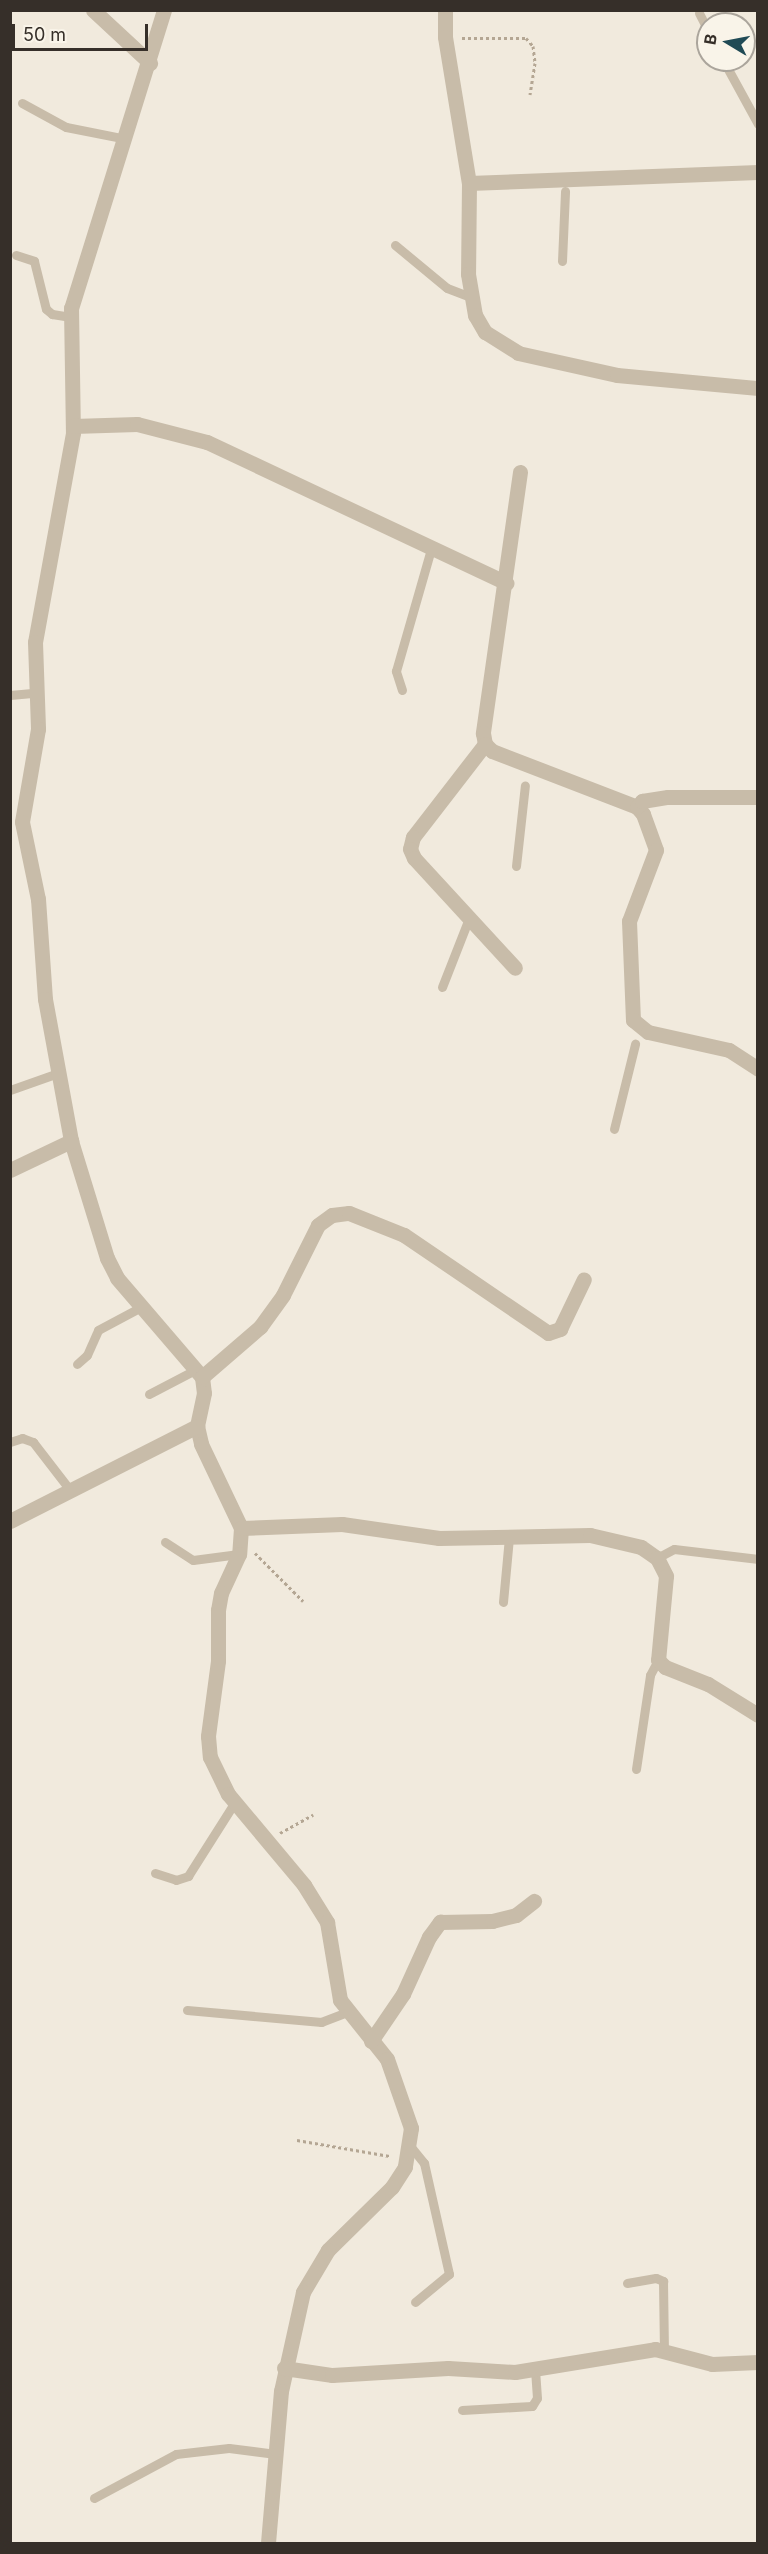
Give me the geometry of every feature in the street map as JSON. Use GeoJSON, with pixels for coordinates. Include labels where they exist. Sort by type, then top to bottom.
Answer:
{"type":"FeatureCollection","features":[{"type":"Feature","properties":{"kind":"street"},"geometry":{"type":"LineString","coordinates":[[93,10],[150,63]]}},
{"type":"Feature","properties":{"kind":"street"},"geometry":{"type":"LineString","coordinates":[[164,10],[126,139],[79,277],[71,316],[73,426],[35,642],[38,729],[22,822],[23,839],[38,900],[45,999],[71,1141],[107,1258],[117,1278],[200,1373],[204,1393],[198,1426],[201,1444],[241,1541],[221,1593],[218,1610],[218,1660],[208,1736],[217,1777],[304,1885],[327,1922],[335,1984],[347,2012],[394,2073],[411,2128],[409,2153],[392,2187],[314,2269],[303,2292],[284,2368],[268,2544]]}},
{"type":"Feature","properties":{"kind":"street"},"geometry":{"type":"LineString","coordinates":[[445,10],[445,38],[469,183],[467,257],[472,298],[485,332],[518,353],[641,378],[758,388]]}},
{"type":"Feature","properties":{"kind":"street"},"geometry":{"type":"LineString","coordinates":[[469,183],[565,184],[758,172]]}},
{"type":"Feature","properties":{"kind":"street"},"geometry":{"type":"LineString","coordinates":[[73,426],[137,424],[207,442],[506,583]]}},
{"type":"Feature","properties":{"kind":"street"},"geometry":{"type":"LineString","coordinates":[[520,472],[483,733],[485,744],[492,751],[527,770],[636,807],[654,838],[656,850],[633,908],[628,936],[630,1010],[637,1036],[729,1050],[758,1069]]}},
{"type":"Feature","properties":{"kind":"street"},"geometry":{"type":"LineString","coordinates":[[485,744],[413,837],[410,849],[515,968]]}},
{"type":"Feature","properties":{"kind":"street"},"geometry":{"type":"LineString","coordinates":[[636,807],[642,801],[668,797],[758,797]]}},
{"type":"Feature","properties":{"kind":"street"},"geometry":{"type":"LineString","coordinates":[[10,1170],[71,1141]]}},
{"type":"Feature","properties":{"kind":"street"},"geometry":{"type":"LineString","coordinates":[[200,1373],[260,1327],[283,1295],[318,1225],[332,1215],[350,1213],[404,1235],[548,1333],[560,1329],[584,1279]]}},
{"type":"Feature","properties":{"kind":"street"},"geometry":{"type":"LineString","coordinates":[[10,1521],[198,1426]]}},
{"type":"Feature","properties":{"kind":"street"},"geometry":{"type":"LineString","coordinates":[[241,1541],[342,1524],[439,1538],[608,1537],[641,1547],[657,1558],[666,1576],[667,1591],[658,1660],[665,1667],[708,1683],[758,1715]]}},
{"type":"Feature","properties":{"kind":"street"},"geometry":{"type":"LineString","coordinates":[[371,2041],[403,1994],[429,1937],[440,1922],[492,1921],[516,1915],[534,1901]]}},
{"type":"Feature","properties":{"kind":"street"},"geometry":{"type":"LineString","coordinates":[[284,2368],[332,2375],[448,2368],[515,2372],[664,2349],[712,2364],[758,2362]]}},
{"type":"Feature","properties":{"kind":"lane"},"geometry":{"type":"LineString","coordinates":[[730,72],[758,124]]}},
{"type":"Feature","properties":{"kind":"lane"},"geometry":{"type":"LineString","coordinates":[[22,103],[66,127],[126,139]]}},
{"type":"Feature","properties":{"kind":"lane"},"geometry":{"type":"LineString","coordinates":[[562,261],[565,184]]}},
{"type":"Feature","properties":{"kind":"lane"},"geometry":{"type":"LineString","coordinates":[[395,245],[447,288],[472,298]]}},
{"type":"Feature","properties":{"kind":"lane"},"geometry":{"type":"LineString","coordinates":[[16,255],[34,261],[46,309],[52,314],[71,316]]}},
{"type":"Feature","properties":{"kind":"lane"},"geometry":{"type":"LineString","coordinates":[[402,690],[396,671],[431,549]]}},
{"type":"Feature","properties":{"kind":"lane"},"geometry":{"type":"LineString","coordinates":[[10,695],[36,693]]}},
{"type":"Feature","properties":{"kind":"lane"},"geometry":{"type":"LineString","coordinates":[[516,866],[525,785]]}},
{"type":"Feature","properties":{"kind":"lane"},"geometry":{"type":"LineString","coordinates":[[442,987],[469,918]]}},
{"type":"Feature","properties":{"kind":"lane"},"geometry":{"type":"LineString","coordinates":[[614,1129],[637,1036]]}},
{"type":"Feature","properties":{"kind":"lane"},"geometry":{"type":"LineString","coordinates":[[10,1090],[58,1073]]}},
{"type":"Feature","properties":{"kind":"lane"},"geometry":{"type":"LineString","coordinates":[[77,1364],[87,1355],[98,1330],[143,1306]]}},
{"type":"Feature","properties":{"kind":"lane"},"geometry":{"type":"LineString","coordinates":[[149,1395],[200,1373]]}},
{"type":"Feature","properties":{"kind":"lane"},"geometry":{"type":"LineString","coordinates":[[10,1442],[22,1438],[33,1442],[70,1490]]}},
{"type":"Feature","properties":{"kind":"lane"},"geometry":{"type":"LineString","coordinates":[[503,1602],[509,1537]]}},
{"type":"Feature","properties":{"kind":"lane"},"geometry":{"type":"LineString","coordinates":[[165,1542],[193,1560],[241,1541]]}},
{"type":"Feature","properties":{"kind":"lane"},"geometry":{"type":"LineString","coordinates":[[657,1558],[674,1549],[758,1559]]}},
{"type":"Feature","properties":{"kind":"lane"},"geometry":{"type":"LineString","coordinates":[[636,1768],[650,1675],[658,1660]]}},
{"type":"Feature","properties":{"kind":"lane"},"geometry":{"type":"LineString","coordinates":[[155,1873],[176,1880],[188,1876],[235,1802]]}},
{"type":"Feature","properties":{"kind":"lane"},"geometry":{"type":"LineString","coordinates":[[187,2010],[321,2022],[347,2012]]}},
{"type":"Feature","properties":{"kind":"lane"},"geometry":{"type":"LineString","coordinates":[[409,2153],[424,2163],[449,2274],[415,2302]]}},
{"type":"Feature","properties":{"kind":"lane"},"geometry":{"type":"LineString","coordinates":[[627,2283],[656,2278],[663,2281],[664,2349]]}},
{"type":"Feature","properties":{"kind":"lane"},"geometry":{"type":"LineString","coordinates":[[462,2410],[532,2406],[537,2398],[536,2367]]}},
{"type":"Feature","properties":{"kind":"lane"},"geometry":{"type":"LineString","coordinates":[[94,2498],[176,2454],[229,2448],[276,2454]]}},
{"type":"Feature","properties":{"kind":"path"},"geometry":{"type":"LineString","coordinates":[[445,38],[526,38],[533,46],[536,63],[530,94]]}},
{"type":"Feature","properties":{"kind":"path"},"geometry":{"type":"LineString","coordinates":[[241,1541],[303,1601]]}},
{"type":"Feature","properties":{"kind":"path"},"geometry":{"type":"LineString","coordinates":[[267,1840],[313,1815]]}},
{"type":"Feature","properties":{"kind":"path"},"geometry":{"type":"LineString","coordinates":[[297,2140],[409,2153]]}}]}
